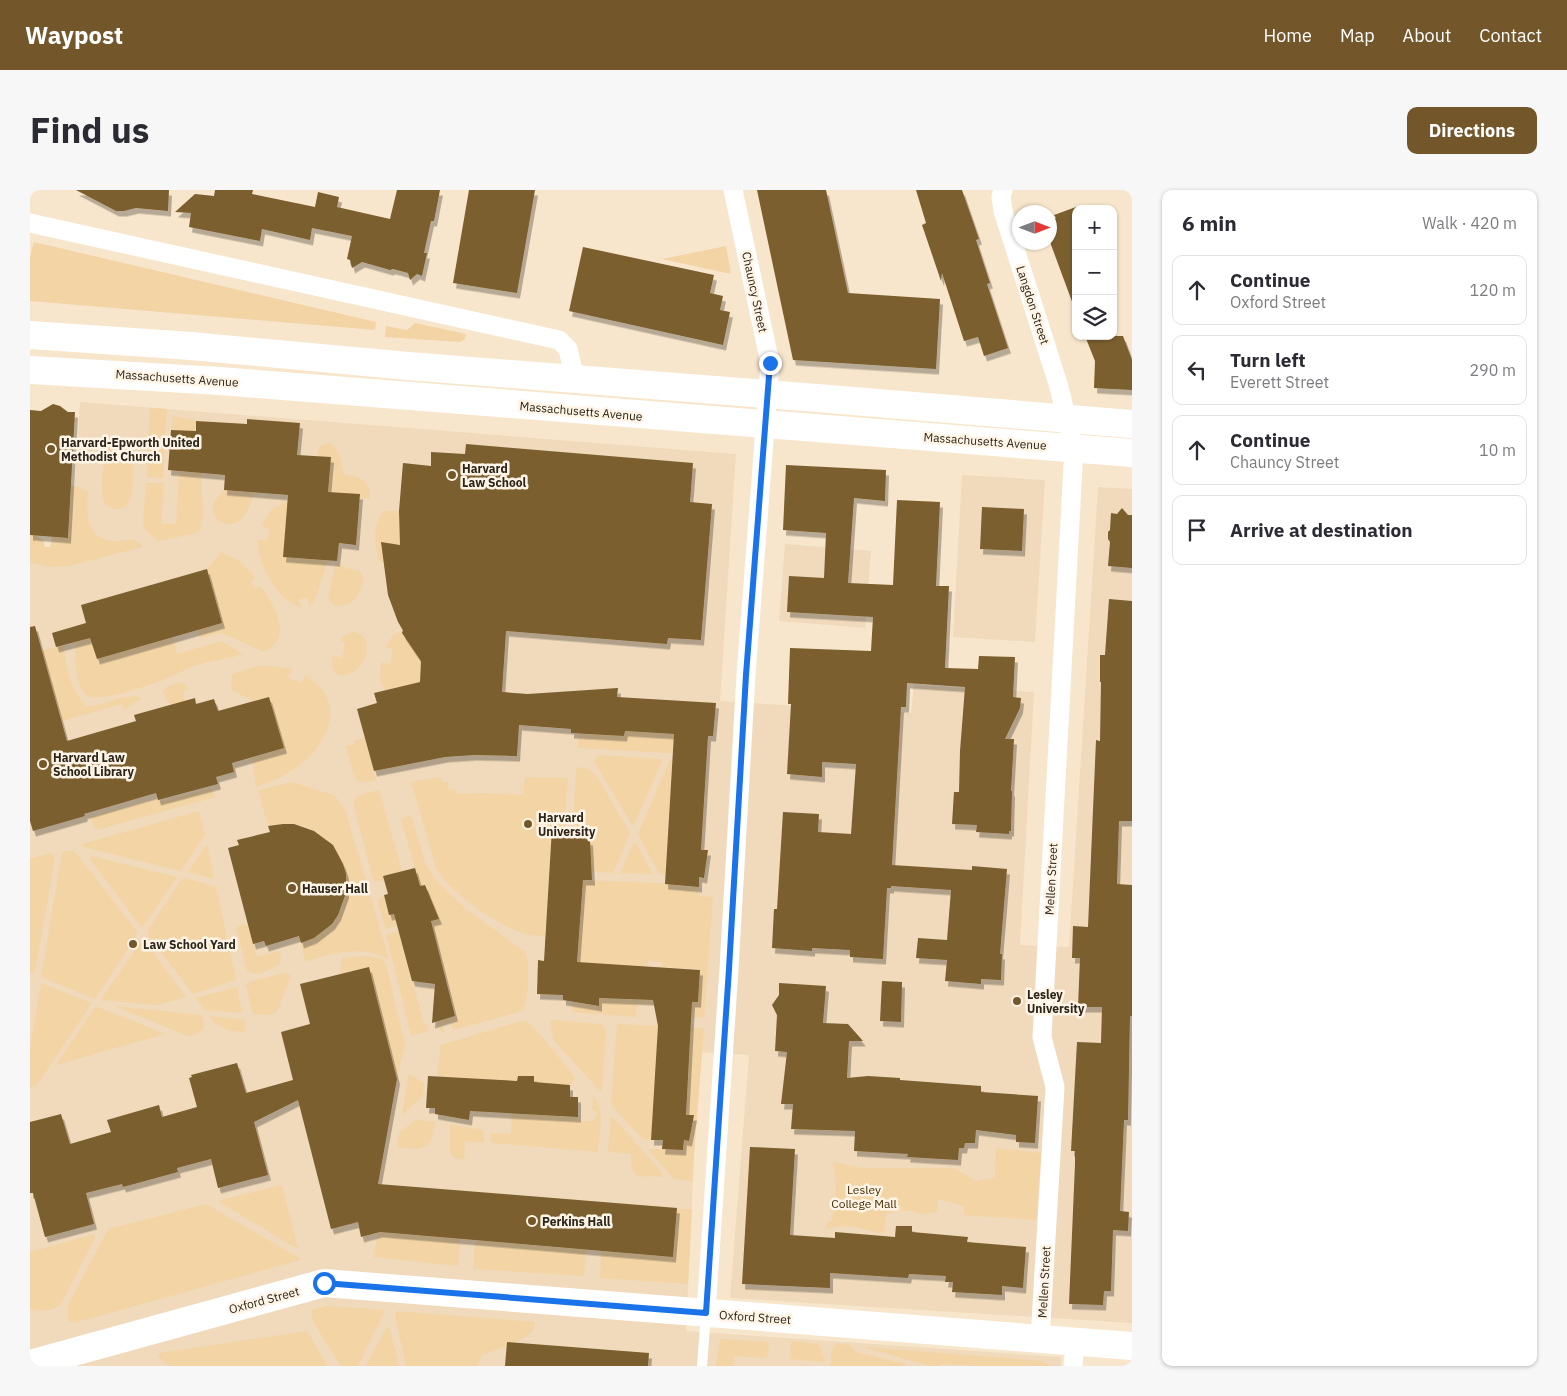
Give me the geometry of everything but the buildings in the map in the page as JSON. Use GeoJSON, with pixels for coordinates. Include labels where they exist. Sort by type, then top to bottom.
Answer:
{"type":"FeatureCollection","features":[{"type":"Feature","properties":{"kind":"main road"},"geometry":{"type":"LineString","coordinates":[[30,334],[191,346],[389,365],[1132,424]]}},
{"type":"Feature","properties":{"kind":"main road","name":"Massachusetts Avenue"},"geometry":{"type":"LineString","coordinates":[[30,370],[220,381],[1132,454]]}},
{"type":"Feature","properties":{"kind":"main road","name":"Oxford Street"},"geometry":{"type":"LineString","coordinates":[[30,1364],[324,1283],[1040,1339],[1074,1354],[1132,1346]]}},
{"type":"Feature","properties":{"kind":"street","name":"Chauncy Street"},"geometry":{"type":"LineString","coordinates":[[706,1313],[746,675],[770,363],[733,190]]}},
{"type":"Feature","properties":{"kind":"street","name":"Langdon Street"},"geometry":{"type":"LineString","coordinates":[[1003,190],[1001,197],[1003,211],[1068,420]]}},
{"type":"Feature","properties":{"kind":"street"},"geometry":{"type":"LineString","coordinates":[[30,223],[559,340],[568,348],[575,379]]}},
{"type":"Feature","properties":{"kind":"street","name":"Mellen Street"},"geometry":{"type":"LineString","coordinates":[[1040,1339],[1055,1087],[1042,1037],[1074,448],[1068,420]]}},
{"type":"Feature","properties":{"kind":"lane"},"geometry":{"type":"LineString","coordinates":[[702,1366],[706,1313]]}},
{"type":"Feature","properties":{"kind":"shaded area","name":"Harvard University"},"geometry":{"type":"Polygon","coordinates":[[[80,402],[736,454],[720,701],[911,713],[914,685],[1034,692],[1020,945],[1069,947],[1098,487],[1132,489],[1132,1323],[730,1298],[749,1055],[699,1052],[686,1331],[1061,1357],[1061,1366],[30,1366],[30,554],[70,558],[80,402]]]}},
{"type":"Feature","properties":{"kind":"shaded area"},"geometry":{"type":"Polygon","coordinates":[[[962,475],[1045,480],[1035,642],[953,637],[962,475]]]}},
{"type":"Feature","properties":{"kind":"shaded area"},"geometry":{"type":"Polygon","coordinates":[[[785,544],[871,551],[865,628],[779,621],[785,544]]]}},
{"type":"Feature","properties":{"kind":"green space"},"geometry":{"type":"Polygon","coordinates":[[[34,242],[376,322],[375,330],[30,301],[30,257],[34,242]]]}},
{"type":"Feature","properties":{"kind":"green space"},"geometry":{"type":"Polygon","coordinates":[[[726,246],[731,274],[662,259],[726,246]]]}},
{"type":"Feature","properties":{"kind":"green space"},"geometry":{"type":"Polygon","coordinates":[[[415,323],[466,334],[465,339],[460,342],[385,337],[386,326],[407,330],[415,323]]]}},
{"type":"Feature","properties":{"kind":"green space"},"geometry":{"type":"Polygon","coordinates":[[[150,408],[167,409],[163,478],[147,477],[150,408]]]}},
{"type":"Feature","properties":{"kind":"green space"},"geometry":{"type":"Polygon","coordinates":[[[173,416],[196,421],[192,472],[201,473],[203,516],[201,529],[193,534],[158,541],[147,531],[143,523],[146,483],[164,483],[161,524],[176,524],[181,431],[171,430],[173,416]]]}},
{"type":"Feature","properties":{"kind":"green space"},"geometry":{"type":"Polygon","coordinates":[[[117,442],[127,446],[133,454],[131,496],[127,505],[120,509],[111,508],[105,503],[102,488],[107,449],[109,445],[117,442]]]}},
{"type":"Feature","properties":{"kind":"green space"},"geometry":{"type":"Polygon","coordinates":[[[329,443],[338,452],[344,474],[360,478],[366,483],[370,492],[370,499],[359,498],[359,494],[328,492],[330,457],[317,456],[320,446],[329,443]]]}},
{"type":"Feature","properties":{"kind":"green space"},"geometry":{"type":"Polygon","coordinates":[[[71,485],[88,491],[88,516],[93,530],[98,536],[114,541],[133,540],[141,543],[142,547],[69,566],[49,567],[30,562],[30,535],[35,535],[43,540],[45,547],[50,547],[52,537],[68,538],[71,485]]]}},
{"type":"Feature","properties":{"kind":"green space"},"geometry":{"type":"Polygon","coordinates":[[[224,490],[254,492],[247,511],[236,523],[226,524],[218,520],[213,511],[215,502],[224,490]]]}},
{"type":"Feature","properties":{"kind":"green space"},"geometry":{"type":"Polygon","coordinates":[[[303,493],[287,506],[283,556],[328,560],[315,600],[309,606],[307,597],[298,600],[301,607],[285,598],[270,580],[260,559],[258,540],[267,540],[270,529],[261,526],[272,509],[303,493]]]}},
{"type":"Feature","properties":{"kind":"green space"},"geometry":{"type":"Polygon","coordinates":[[[385,511],[399,511],[400,545],[383,543],[384,563],[380,561],[378,556],[375,535],[378,521],[385,511]]]}},
{"type":"Feature","properties":{"kind":"green space"},"geometry":{"type":"Polygon","coordinates":[[[221,552],[238,560],[255,577],[251,582],[255,588],[260,586],[276,611],[280,630],[278,638],[273,646],[264,652],[222,633],[200,638],[198,630],[222,623],[207,569],[221,552]]]}},
{"type":"Feature","properties":{"kind":"green space"},"geometry":{"type":"Polygon","coordinates":[[[335,565],[343,565],[345,568],[360,571],[363,577],[359,594],[346,605],[334,606],[328,598],[335,565]]]}},
{"type":"Feature","properties":{"kind":"green space"},"geometry":{"type":"Polygon","coordinates":[[[403,630],[402,633],[422,642],[420,682],[385,690],[380,681],[381,662],[390,664],[393,649],[385,647],[393,636],[403,630]]]}},
{"type":"Feature","properties":{"kind":"green space"},"geometry":{"type":"Polygon","coordinates":[[[351,632],[359,634],[365,639],[367,646],[366,654],[363,662],[357,669],[349,674],[339,675],[333,666],[333,655],[342,658],[345,643],[340,640],[351,632]]]}},
{"type":"Feature","properties":{"kind":"green space"},"geometry":{"type":"Polygon","coordinates":[[[173,637],[177,654],[221,641],[243,654],[193,666],[163,680],[113,695],[94,698],[83,692],[76,671],[76,642],[90,638],[97,659],[173,637]]]}},
{"type":"Feature","properties":{"kind":"green space"},"geometry":{"type":"Polygon","coordinates":[[[64,645],[70,678],[76,692],[86,706],[93,706],[129,696],[142,698],[124,710],[122,704],[62,721],[42,651],[64,645]]]}},
{"type":"Feature","properties":{"kind":"green space"},"geometry":{"type":"Polygon","coordinates":[[[258,666],[292,669],[288,678],[301,683],[305,675],[318,685],[325,694],[330,706],[330,719],[320,744],[303,763],[280,777],[256,787],[252,757],[283,748],[269,697],[253,701],[232,690],[231,683],[232,674],[258,666]]]}},
{"type":"Feature","properties":{"kind":"green space"},"geometry":{"type":"Polygon","coordinates":[[[178,683],[185,684],[189,690],[183,691],[185,701],[171,705],[165,698],[163,691],[169,686],[178,683]]]}},
{"type":"Feature","properties":{"kind":"green space"},"geometry":{"type":"Polygon","coordinates":[[[579,729],[607,735],[624,736],[625,731],[687,735],[686,754],[578,748],[579,729]]]}},
{"type":"Feature","properties":{"kind":"green space"},"geometry":{"type":"Polygon","coordinates":[[[365,738],[376,780],[364,782],[359,781],[354,776],[346,746],[355,744],[354,741],[365,738]]]}},
{"type":"Feature","properties":{"kind":"green space"},"geometry":{"type":"Polygon","coordinates":[[[598,755],[660,759],[662,761],[634,825],[594,761],[598,755]]]}},
{"type":"Feature","properties":{"kind":"green space"},"geometry":{"type":"Polygon","coordinates":[[[670,760],[672,761],[665,875],[660,875],[638,834],[670,760]]]}},
{"type":"Feature","properties":{"kind":"green space"},"geometry":{"type":"Polygon","coordinates":[[[576,767],[588,769],[596,775],[630,833],[613,873],[583,871],[585,831],[573,830],[576,767]]]}},
{"type":"Feature","properties":{"kind":"green space"},"geometry":{"type":"Polygon","coordinates":[[[441,777],[442,782],[448,782],[449,790],[456,789],[457,794],[523,795],[525,777],[568,778],[564,829],[552,829],[545,937],[528,935],[489,917],[451,887],[436,868],[411,782],[441,777]]]}},
{"type":"Feature","properties":{"kind":"green space"},"geometry":{"type":"Polygon","coordinates":[[[292,782],[334,795],[345,809],[389,960],[369,952],[359,951],[337,953],[305,962],[301,943],[322,932],[333,922],[342,908],[346,893],[346,877],[342,862],[334,849],[324,838],[311,829],[295,824],[268,826],[258,790],[292,782]]]}},
{"type":"Feature","properties":{"kind":"green space"},"geometry":{"type":"Polygon","coordinates":[[[212,788],[215,797],[100,829],[94,828],[91,817],[159,798],[160,802],[212,788]]]}},
{"type":"Feature","properties":{"kind":"green space"},"geometry":{"type":"Polygon","coordinates":[[[379,790],[402,871],[383,876],[384,880],[374,882],[353,803],[357,796],[379,790]]]}},
{"type":"Feature","properties":{"kind":"green space"},"geometry":{"type":"Polygon","coordinates":[[[199,811],[205,835],[181,871],[83,847],[82,844],[199,811]]]}},
{"type":"Feature","properties":{"kind":"green space"},"geometry":{"type":"Polygon","coordinates":[[[411,815],[426,865],[437,881],[466,909],[525,952],[528,965],[528,982],[523,1011],[453,1030],[451,1022],[442,1025],[445,1033],[439,1030],[437,1021],[455,1016],[431,921],[439,919],[425,886],[420,886],[401,819],[411,815]]]}},
{"type":"Feature","properties":{"kind":"green space"},"geometry":{"type":"Polygon","coordinates":[[[634,842],[637,845],[653,874],[620,873],[634,842]]]}},
{"type":"Feature","properties":{"kind":"green space"},"geometry":{"type":"Polygon","coordinates":[[[207,845],[214,879],[188,872],[207,845]]]}},
{"type":"Feature","properties":{"kind":"green space"},"geometry":{"type":"Polygon","coordinates":[[[64,851],[76,853],[138,933],[95,999],[41,977],[62,853],[64,851]]]}},
{"type":"Feature","properties":{"kind":"green space"},"geometry":{"type":"Polygon","coordinates":[[[52,853],[55,859],[35,971],[33,973],[30,972],[30,859],[52,853]]]}},
{"type":"Feature","properties":{"kind":"green space"},"geometry":{"type":"Polygon","coordinates":[[[91,856],[177,877],[142,928],[90,859],[91,856]]]}},
{"type":"Feature","properties":{"kind":"green space"},"geometry":{"type":"Polygon","coordinates":[[[186,878],[216,887],[236,980],[193,994],[148,935],[148,930],[182,879],[186,878]]]}},
{"type":"Feature","properties":{"kind":"green space"},"geometry":{"type":"Polygon","coordinates":[[[583,880],[677,884],[677,886],[699,887],[697,891],[700,896],[713,897],[704,1018],[680,1016],[681,1001],[698,1002],[699,969],[662,967],[662,962],[648,961],[647,966],[566,962],[579,938],[583,880]]]}},
{"type":"Feature","properties":{"kind":"green space"},"geometry":{"type":"Polygon","coordinates":[[[384,895],[389,915],[394,913],[397,926],[386,929],[377,900],[384,895]]]}},
{"type":"Feature","properties":{"kind":"green space"},"geometry":{"type":"Polygon","coordinates":[[[240,925],[248,925],[257,957],[279,951],[281,955],[280,963],[260,973],[247,971],[236,928],[240,925]]]}},
{"type":"Feature","properties":{"kind":"green space"},"geometry":{"type":"Polygon","coordinates":[[[399,931],[424,1025],[427,1024],[429,1031],[411,1036],[386,934],[399,931]]]}},
{"type":"Feature","properties":{"kind":"green space"},"geometry":{"type":"Polygon","coordinates":[[[143,939],[186,997],[157,1005],[102,1000],[102,998],[143,939]]]}},
{"type":"Feature","properties":{"kind":"green space"},"geometry":{"type":"Polygon","coordinates":[[[368,956],[383,959],[387,968],[405,1045],[397,1079],[369,967],[340,974],[342,958],[368,956]]]}},
{"type":"Feature","properties":{"kind":"green space"},"geometry":{"type":"Polygon","coordinates":[[[286,972],[290,975],[290,978],[277,1012],[265,1015],[252,1012],[246,984],[286,972]]]}},
{"type":"Feature","properties":{"kind":"green space"},"geometry":{"type":"Polygon","coordinates":[[[41,983],[92,1003],[36,1086],[30,1087],[30,1049],[41,983]]]}},
{"type":"Feature","properties":{"kind":"green space"},"geometry":{"type":"Polygon","coordinates":[[[237,987],[242,1013],[205,1010],[196,998],[237,987]]]}},
{"type":"Feature","properties":{"kind":"green space"},"geometry":{"type":"Polygon","coordinates":[[[599,998],[670,1001],[670,1005],[637,1004],[636,1017],[572,1012],[573,1002],[599,1006],[599,998]]]}},
{"type":"Feature","properties":{"kind":"green space"},"geometry":{"type":"Polygon","coordinates":[[[114,1006],[201,1015],[204,1027],[196,1034],[188,1036],[114,1006]]]}},
{"type":"Feature","properties":{"kind":"green space"},"geometry":{"type":"Polygon","coordinates":[[[95,1007],[98,1007],[165,1034],[56,1065],[95,1007]]]}},
{"type":"Feature","properties":{"kind":"green space"},"geometry":{"type":"Polygon","coordinates":[[[209,1016],[245,1020],[246,1030],[242,1032],[223,1028],[209,1016]]]}},
{"type":"Feature","properties":{"kind":"green space"},"geometry":{"type":"Polygon","coordinates":[[[525,1021],[533,1026],[574,1076],[575,1079],[570,1085],[534,1082],[534,1076],[518,1076],[517,1081],[437,1076],[441,1045],[525,1021]]]}},
{"type":"Feature","properties":{"kind":"green space"},"geometry":{"type":"Polygon","coordinates":[[[550,1021],[601,1024],[606,1029],[602,1090],[600,1091],[553,1039],[550,1021]]]}},
{"type":"Feature","properties":{"kind":"green space"},"geometry":{"type":"Polygon","coordinates":[[[617,1024],[658,1026],[651,1140],[643,1139],[611,1105],[617,1024]]]}},
{"type":"Feature","properties":{"kind":"green space"},"geometry":{"type":"Polygon","coordinates":[[[691,1027],[704,1029],[692,1181],[674,1179],[648,1149],[662,1149],[684,1140],[689,1140],[693,1115],[686,1115],[691,1027]]]}},
{"type":"Feature","properties":{"kind":"green space"},"geometry":{"type":"Polygon","coordinates":[[[409,1073],[424,1084],[423,1096],[402,1115],[409,1073]]]}},
{"type":"Feature","properties":{"kind":"green space"},"geometry":{"type":"Polygon","coordinates":[[[593,1096],[597,1101],[601,1115],[598,1152],[491,1143],[490,1133],[511,1134],[512,1113],[578,1117],[579,1121],[594,1121],[597,1112],[592,1109],[593,1096]]]}},
{"type":"Feature","properties":{"kind":"green space"},"geometry":{"type":"Polygon","coordinates":[[[611,1117],[663,1174],[662,1177],[638,1175],[632,1169],[631,1154],[608,1152],[611,1117]]]}},
{"type":"Feature","properties":{"kind":"green space"},"geometry":{"type":"Polygon","coordinates":[[[416,1120],[435,1122],[432,1138],[429,1143],[420,1148],[413,1149],[397,1147],[399,1133],[416,1120]]]}},
{"type":"Feature","properties":{"kind":"green space"},"geometry":{"type":"Polygon","coordinates":[[[450,1124],[483,1130],[484,1143],[465,1141],[464,1160],[453,1158],[450,1152],[450,1124]]]}},
{"type":"Feature","properties":{"kind":"green space","name":"Lesley College Mall"},"geometry":{"type":"Polygon","coordinates":[[[996,1148],[1041,1153],[1036,1220],[964,1215],[964,1206],[938,1199],[937,1212],[920,1214],[912,1211],[902,1211],[902,1206],[893,1205],[892,1214],[886,1213],[884,1234],[847,1226],[832,1227],[825,1230],[828,1221],[832,1221],[836,1198],[833,1162],[862,1168],[955,1168],[976,1181],[995,1178],[996,1148]]]}},
{"type":"Feature","properties":{"kind":"green space"},"geometry":{"type":"Polygon","coordinates":[[[282,1185],[298,1248],[218,1201],[282,1185]]]}},
{"type":"Feature","properties":{"kind":"green space"},"geometry":{"type":"Polygon","coordinates":[[[386,1199],[390,1199],[388,1233],[460,1239],[458,1266],[373,1257],[386,1199]]]}},
{"type":"Feature","properties":{"kind":"green space"},"geometry":{"type":"Polygon","coordinates":[[[206,1204],[300,1260],[74,1323],[68,1320],[68,1305],[108,1229],[206,1204]]]}},
{"type":"Feature","properties":{"kind":"green space"},"geometry":{"type":"Polygon","coordinates":[[[677,1209],[692,1209],[688,1284],[600,1278],[601,1251],[673,1256],[677,1209]]]}},
{"type":"Feature","properties":{"kind":"green space"},"geometry":{"type":"Polygon","coordinates":[[[94,1234],[95,1238],[61,1304],[51,1310],[30,1309],[30,1252],[94,1234]]]}},
{"type":"Feature","properties":{"kind":"green space"},"geometry":{"type":"Polygon","coordinates":[[[475,1240],[586,1249],[584,1276],[473,1269],[475,1240]]]}},
{"type":"Feature","properties":{"kind":"green space"},"geometry":{"type":"Polygon","coordinates":[[[326,1306],[385,1310],[358,1366],[341,1366],[313,1321],[311,1310],[326,1306]]]}},
{"type":"Feature","properties":{"kind":"green space"},"geometry":{"type":"Polygon","coordinates":[[[397,1311],[535,1323],[530,1334],[524,1338],[482,1355],[477,1366],[406,1366],[395,1315],[397,1311]]]}},
{"type":"Feature","properties":{"kind":"green space"},"geometry":{"type":"Polygon","coordinates":[[[387,1326],[390,1330],[399,1366],[366,1366],[387,1326]]]}},
{"type":"Feature","properties":{"kind":"green space"},"geometry":{"type":"Polygon","coordinates":[[[307,1331],[328,1366],[169,1366],[158,1357],[159,1353],[307,1331]]]}},
{"type":"Feature","properties":{"kind":"green space"},"geometry":{"type":"Polygon","coordinates":[[[720,1339],[768,1342],[767,1358],[734,1356],[733,1366],[716,1366],[720,1339]]]}},
{"type":"Feature","properties":{"kind":"green space"},"geometry":{"type":"Polygon","coordinates":[[[791,1341],[819,1344],[825,1362],[790,1359],[791,1341]]]}},
{"type":"Feature","properties":{"kind":"green space"},"geometry":{"type":"Polygon","coordinates":[[[836,1344],[850,1345],[856,1352],[906,1364],[906,1366],[830,1366],[832,1351],[836,1344]]]}},
{"type":"Feature","properties":{"kind":"green space"},"geometry":{"type":"Polygon","coordinates":[[[863,1347],[1042,1361],[1051,1366],[941,1364],[940,1366],[930,1366],[863,1347]]]}},
{"type":"Feature","properties":{"kind":"place","name":"Harvard-Epworth United Methodist Church"},"geometry":{"type":"Point","coordinates":[51,449]}},
{"type":"Feature","properties":{"kind":"place","name":"Harvard Law School"},"geometry":{"type":"Point","coordinates":[452,475]}},
{"type":"Feature","properties":{"kind":"place","name":"Harvard Law School Library"},"geometry":{"type":"Point","coordinates":[43,764]}},
{"type":"Feature","properties":{"kind":"place","name":"Harvard University"},"geometry":{"type":"Point","coordinates":[528,824]}},
{"type":"Feature","properties":{"kind":"place","name":"Hauser Hall"},"geometry":{"type":"Point","coordinates":[292,888]}},
{"type":"Feature","properties":{"kind":"place","name":"Law School Yard"},"geometry":{"type":"Point","coordinates":[133,944]}},
{"type":"Feature","properties":{"kind":"place","name":"Lesley University"},"geometry":{"type":"Point","coordinates":[1017,1001]}},
{"type":"Feature","properties":{"kind":"place","name":"Perkins Hall"},"geometry":{"type":"Point","coordinates":[532,1221]}},
{"type":"Feature","properties":{"kind":"route"},"geometry":{"type":"LineString","coordinates":[[324,1283],[706,1313],[746,675],[770,363]]}}]}
